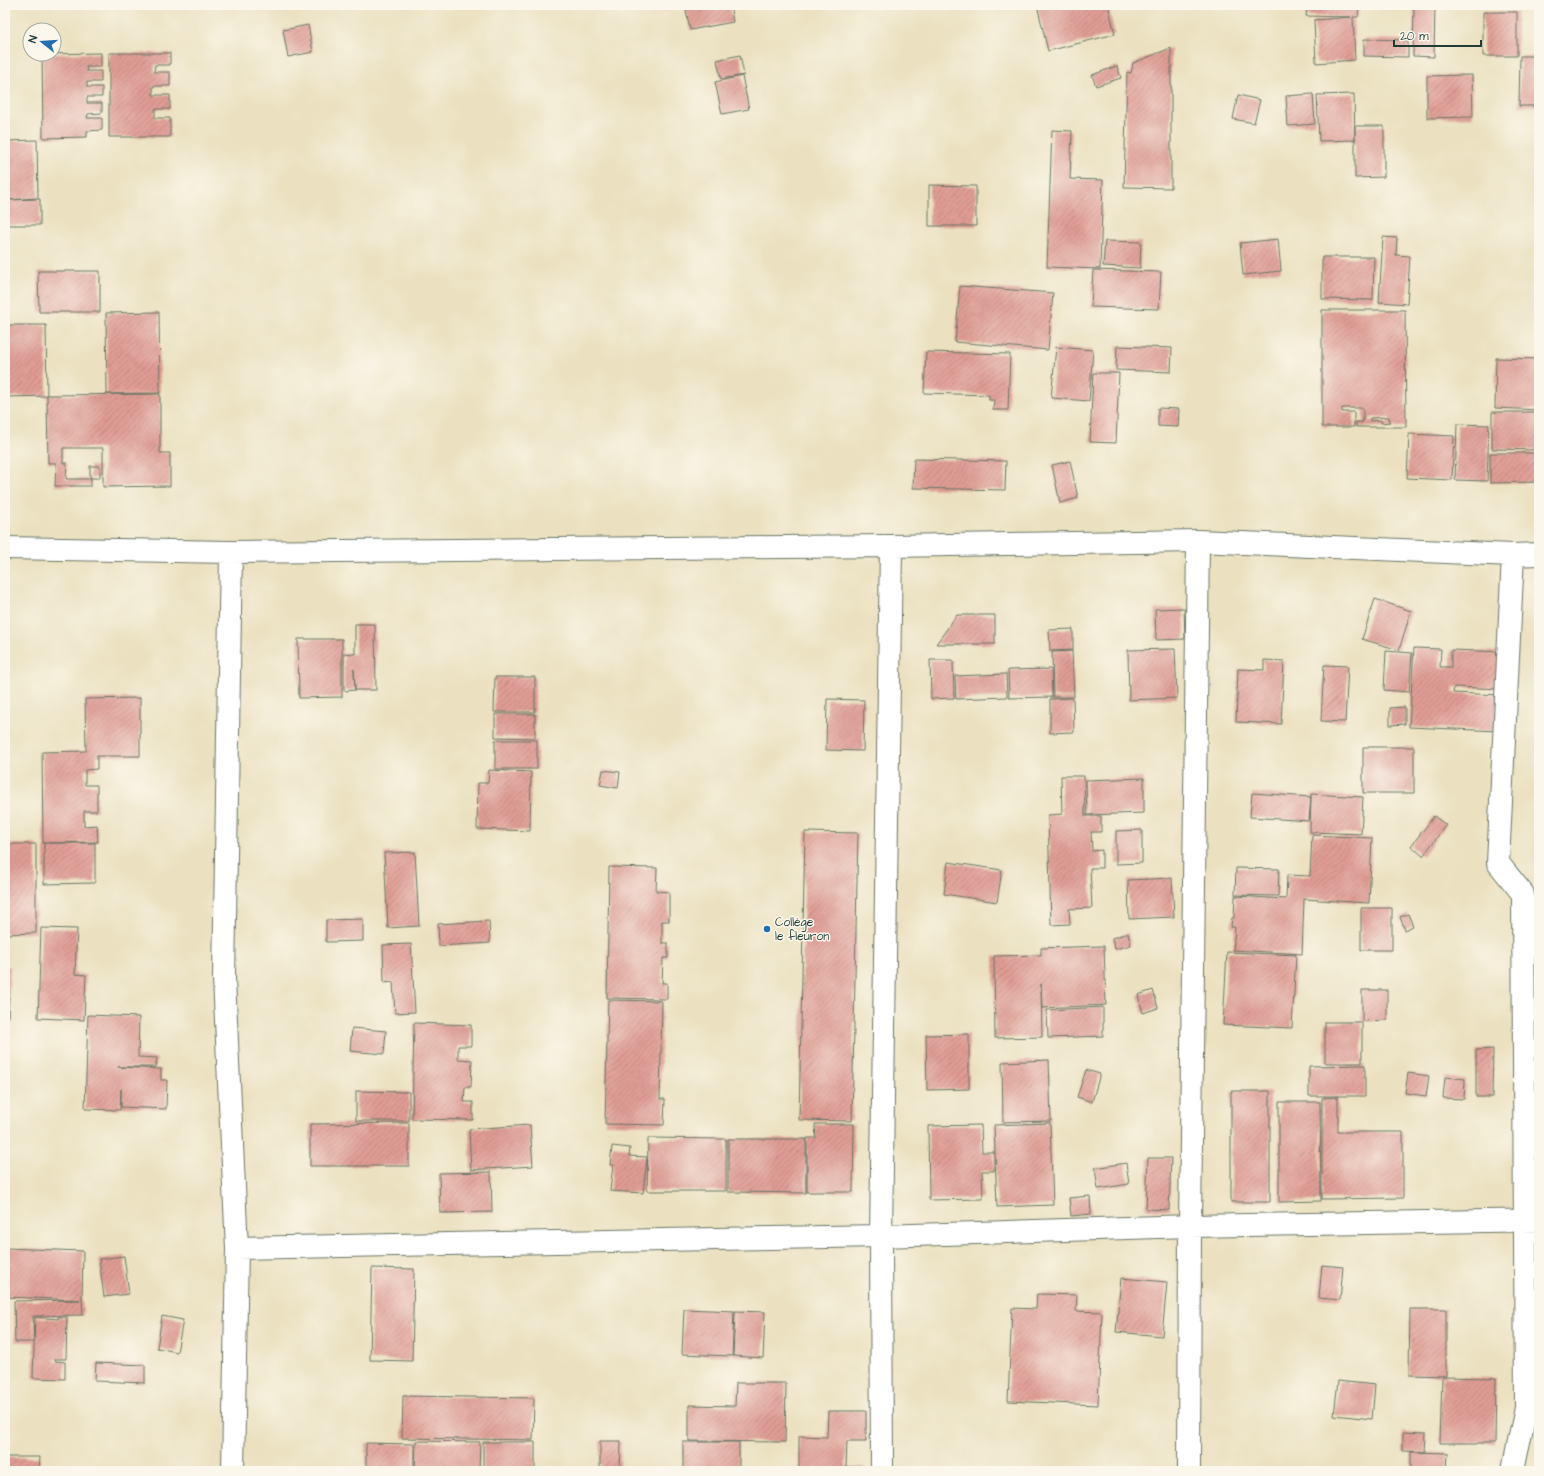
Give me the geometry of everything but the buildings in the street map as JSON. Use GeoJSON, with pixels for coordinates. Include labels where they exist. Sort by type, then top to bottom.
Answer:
{"type":"FeatureCollection","features":[{"type":"Feature","properties":{"kind":"street"},"geometry":{"type":"LineString","coordinates":[[1189,1471],[1190,1226],[1198,541]]}},
{"type":"Feature","properties":{"kind":"street"},"geometry":{"type":"LineString","coordinates":[[5,548],[231,552],[891,546],[1198,541],[1513,555],[1539,554]]}},
{"type":"Feature","properties":{"kind":"street"},"geometry":{"type":"LineString","coordinates":[[882,1471],[881,1236],[891,546]]}},
{"type":"Feature","properties":{"kind":"street"},"geometry":{"type":"LineString","coordinates":[[231,552],[224,978],[237,1248],[232,1471]]}},
{"type":"Feature","properties":{"kind":"street"},"geometry":{"type":"LineString","coordinates":[[1513,555],[1498,863],[1522,894],[1532,1220],[1526,1407],[1513,1471]]}},
{"type":"Feature","properties":{"kind":"street"},"geometry":{"type":"LineString","coordinates":[[237,1248],[881,1236],[1190,1226],[1532,1220]]}},
{"type":"Feature","properties":{"kind":"place","name":"Collège le fleuron"},"geometry":{"type":"Point","coordinates":[767,929]}}]}
